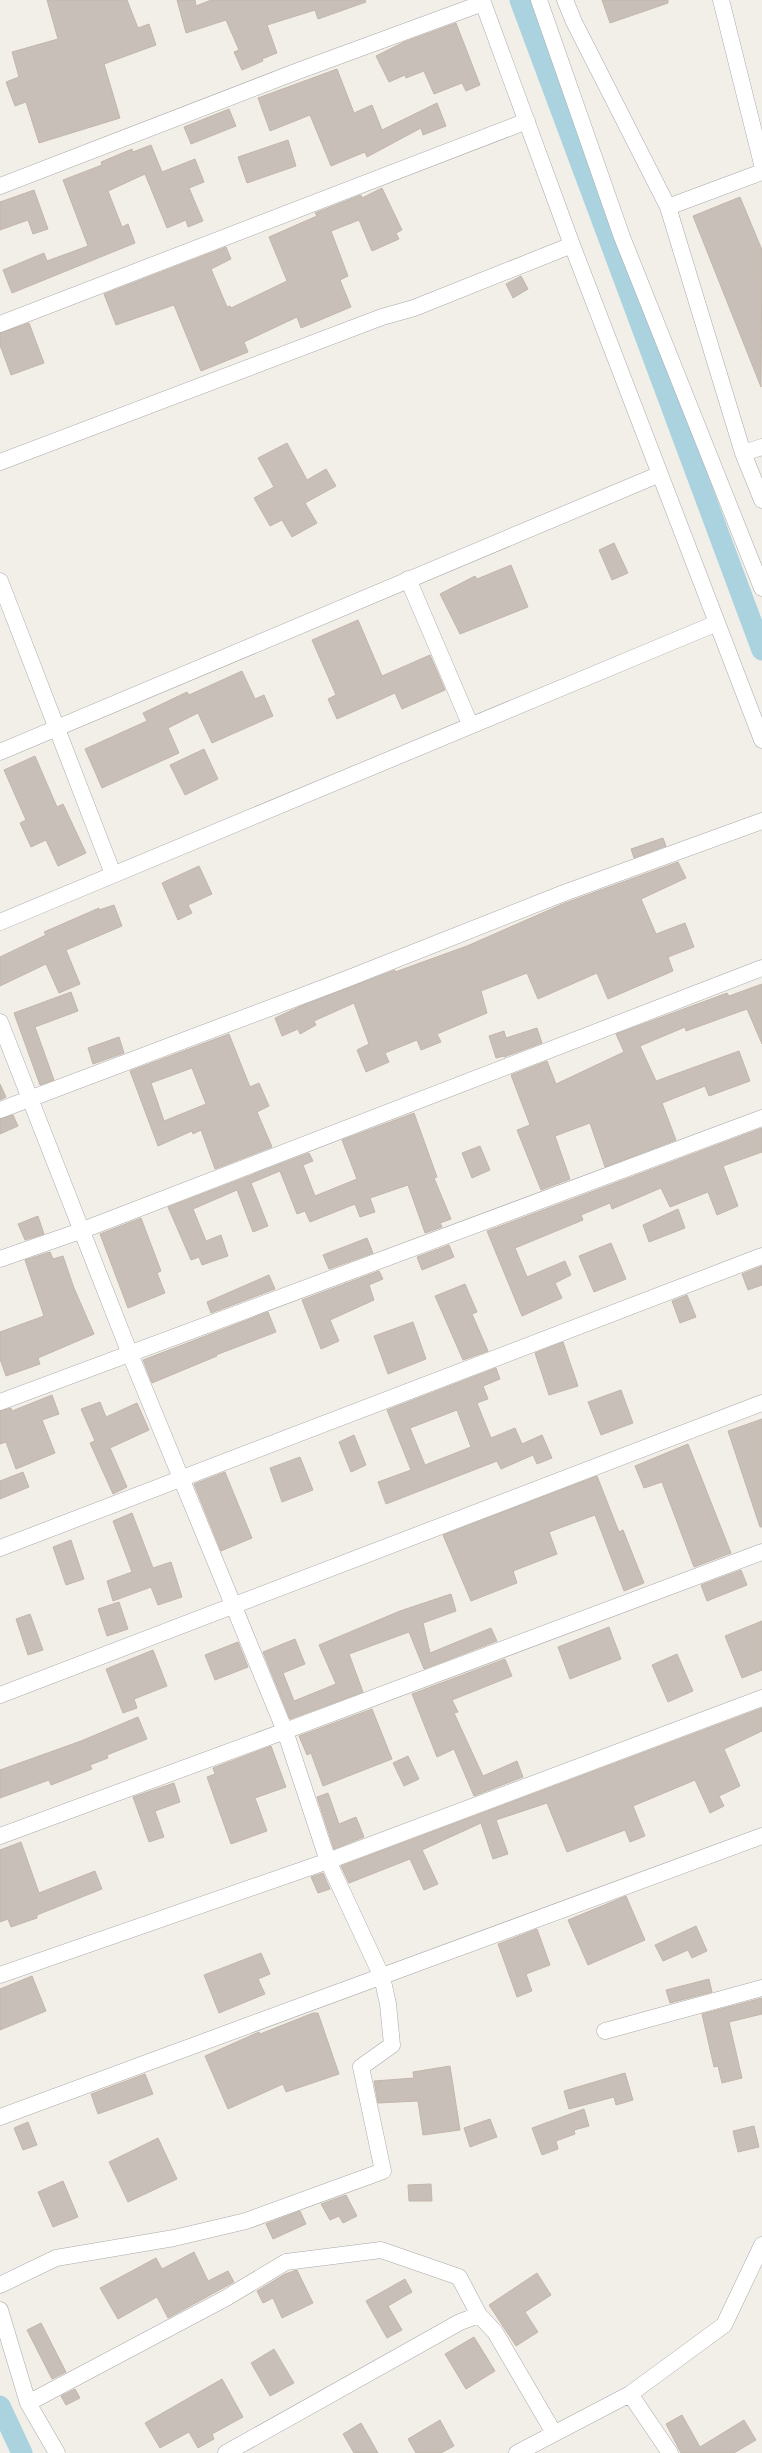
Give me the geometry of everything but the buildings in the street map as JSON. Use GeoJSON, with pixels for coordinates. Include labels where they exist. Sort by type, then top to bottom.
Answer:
{"type":"FeatureCollection","features":[{"type":"Feature","properties":{"kind":"street"},"geometry":{"type":"LineString","coordinates":[[539,0],[622,237],[762,588]]}},
{"type":"Feature","properties":{"kind":"street"},"geometry":{"type":"LineString","coordinates":[[565,0],[574,22],[668,207],[744,453],[762,500]]}},
{"type":"Feature","properties":{"kind":"street"},"geometry":{"type":"LineString","coordinates":[[721,0],[762,164]]}},
{"type":"Feature","properties":{"kind":"street"},"geometry":{"type":"LineString","coordinates":[[0,186],[482,2],[572,245],[762,740]]}},
{"type":"Feature","properties":{"kind":"street"},"geometry":{"type":"LineString","coordinates":[[0,324],[527,121]]}},
{"type":"Feature","properties":{"kind":"street"},"geometry":{"type":"LineString","coordinates":[[668,207],[762,172]]}},
{"type":"Feature","properties":{"kind":"street"},"geometry":{"type":"LineString","coordinates":[[0,462],[382,317],[414,308],[572,245]]}},
{"type":"Feature","properties":{"kind":"street"},"geometry":{"type":"LineString","coordinates":[[744,453],[762,447]]}},
{"type":"Feature","properties":{"kind":"street"},"geometry":{"type":"LineString","coordinates":[[0,752],[660,474]]}},
{"type":"Feature","properties":{"kind":"street"},"geometry":{"type":"LineString","coordinates":[[408,579],[470,724]]}},
{"type":"Feature","properties":{"kind":"street"},"geometry":{"type":"LineString","coordinates":[[0,581],[4,601],[56,728],[113,874]]}},
{"type":"Feature","properties":{"kind":"street"},"geometry":{"type":"LineString","coordinates":[[0,922],[470,724],[717,623]]}},
{"type":"Feature","properties":{"kind":"street"},"geometry":{"type":"LineString","coordinates":[[0,1110],[344,980],[564,893],[762,821]]}},
{"type":"Feature","properties":{"kind":"street"},"geometry":{"type":"LineString","coordinates":[[0,1259],[83,1230],[762,968]]}},
{"type":"Feature","properties":{"kind":"street"},"geometry":{"type":"LineString","coordinates":[[0,1022],[180,1480],[286,1732],[328,1861],[382,1977],[388,2004],[392,2045],[361,2067],[384,2171],[246,2221],[174,2238],[56,2258],[0,2285]]}},
{"type":"Feature","properties":{"kind":"street"},"geometry":{"type":"LineString","coordinates":[[0,1402],[762,1118]]}},
{"type":"Feature","properties":{"kind":"street"},"geometry":{"type":"LineString","coordinates":[[0,1548],[762,1256]]}},
{"type":"Feature","properties":{"kind":"street"},"geometry":{"type":"LineString","coordinates":[[0,1695],[762,1403]]}},
{"type":"Feature","properties":{"kind":"street"},"geometry":{"type":"LineString","coordinates":[[0,1836],[286,1732],[762,1552]]}},
{"type":"Feature","properties":{"kind":"street"},"geometry":{"type":"LineString","coordinates":[[0,1975],[328,1861],[762,1698]]}},
{"type":"Feature","properties":{"kind":"street"},"geometry":{"type":"LineString","coordinates":[[0,2117],[762,1836]]}},
{"type":"Feature","properties":{"kind":"street"},"geometry":{"type":"LineString","coordinates":[[605,2031],[762,1988]]}},
{"type":"Feature","properties":{"kind":"street"},"geometry":{"type":"LineString","coordinates":[[517,2453],[630,2394],[724,2325],[762,2245]]}},
{"type":"Feature","properties":{"kind":"street"},"geometry":{"type":"LineString","coordinates":[[28,2403],[226,2298],[286,2262],[381,2250],[459,2277],[479,2315],[495,2332],[554,2433]]}},
{"type":"Feature","properties":{"kind":"street"},"geometry":{"type":"LineString","coordinates":[[0,2310],[28,2403],[57,2453]]}},
{"type":"Feature","properties":{"kind":"street"},"geometry":{"type":"LineString","coordinates":[[226,2453],[460,2322],[479,2315]]}},
{"type":"Feature","properties":{"kind":"street"},"geometry":{"type":"LineString","coordinates":[[630,2394],[670,2453]]}},
{"type":"Feature","properties":{"kind":"waterway"},"geometry":{"type":"LineString","coordinates":[[520,0],[762,650]]}},
{"type":"Feature","properties":{"kind":"waterway"},"geometry":{"type":"LineString","coordinates":[[0,2406],[22,2453]]}}]}
